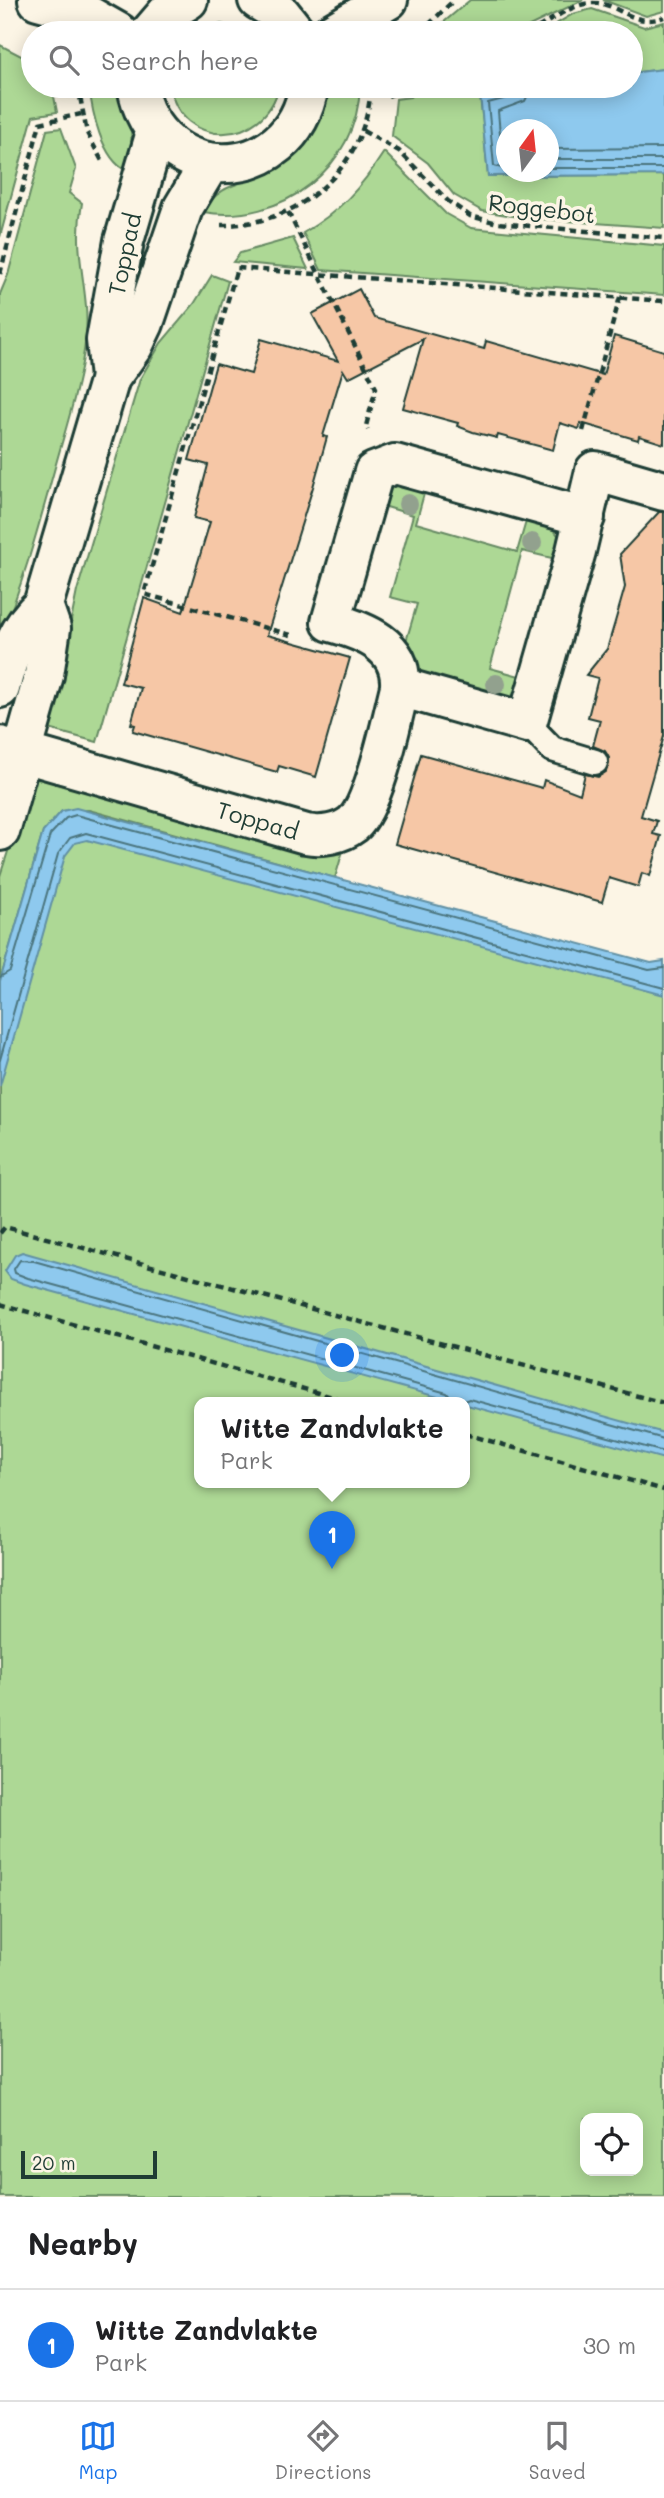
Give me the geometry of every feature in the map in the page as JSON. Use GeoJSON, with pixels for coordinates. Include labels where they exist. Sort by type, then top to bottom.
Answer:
{"type":"FeatureCollection","features":[{"type":"Feature","properties":{"kind":"street"},"geometry":{"type":"LineString","coordinates":[[38,0],[82,12],[98,21]]}},
{"type":"Feature","properties":{"kind":"street"},"geometry":{"type":"LineString","coordinates":[[160,21],[168,12],[188,0]]}},
{"type":"Feature","properties":{"kind":"street"},"geometry":{"type":"LineString","coordinates":[[258,0],[281,14],[287,21]]}},
{"type":"Feature","properties":{"kind":"street"},"geometry":{"type":"LineString","coordinates":[[352,21],[388,0]]}},
{"type":"Feature","properties":{"kind":"street"},"geometry":{"type":"LineString","coordinates":[[140,98],[156,132],[180,152],[210,163],[250,160],[283,140],[305,106],[307,98]]}},
{"type":"Feature","properties":{"kind":"street","name":"Toppad"},"geometry":{"type":"LineString","coordinates":[[110,379],[106,340],[124,242],[156,132]]}},
{"type":"Feature","properties":{"kind":"street","name":"Toppad"},"geometry":{"type":"LineString","coordinates":[[0,688],[6,665],[26,620],[43,605],[110,379],[133,346],[144,323],[183,208],[210,163]]}},
{"type":"Feature","properties":{"kind":"street"},"geometry":{"type":"LineString","coordinates":[[585,517],[395,464],[382,467],[374,472],[369,482],[331,622],[358,629],[386,647],[397,664],[400,687],[527,723],[585,517],[595,471],[664,491]]}},
{"type":"Feature","properties":{"kind":"street","name":"Toppad"},"geometry":{"type":"LineString","coordinates":[[0,831],[11,748],[44,675],[51,628],[43,605]]}},
{"type":"Feature","properties":{"kind":"street","name":"Toppad"},"geometry":{"type":"LineString","coordinates":[[11,748],[306,834],[325,835],[352,824],[367,804],[400,687]]}},
{"type":"Feature","properties":{"kind":"lane"},"geometry":{"type":"LineString","coordinates":[[527,723],[552,748],[596,762]]}},
{"type":"Feature","properties":{"kind":"path"},"geometry":{"type":"LineString","coordinates":[[432,21],[454,0]]}},
{"type":"Feature","properties":{"kind":"path"},"geometry":{"type":"LineString","coordinates":[[549,21],[572,8],[594,3],[636,20],[654,21],[664,16]]}},
{"type":"Feature","properties":{"kind":"path"},"geometry":{"type":"LineString","coordinates":[[79,98],[81,114],[105,166]]}},
{"type":"Feature","properties":{"kind":"path"},"geometry":{"type":"LineString","coordinates":[[0,274],[40,123],[81,114]]}},
{"type":"Feature","properties":{"kind":"path","name":"Roggebot"},"geometry":{"type":"LineString","coordinates":[[363,131],[399,150],[448,201],[470,216],[498,223],[664,237]]}},
{"type":"Feature","properties":{"kind":"path"},"geometry":{"type":"LineString","coordinates":[[288,212],[376,388],[366,426],[382,467]]}},
{"type":"Feature","properties":{"kind":"path"},"geometry":{"type":"LineString","coordinates":[[331,622],[325,644],[144,594],[237,268],[664,300]]}},
{"type":"Feature","properties":{"kind":"path"},"geometry":{"type":"LineString","coordinates":[[595,471],[578,450],[620,297]]}},
{"type":"Feature","properties":{"kind":"path"},"geometry":{"type":"LineString","coordinates":[[0,1233],[5,1227],[664,1403]]}},
{"type":"Feature","properties":{"kind":"path"},"geometry":{"type":"LineString","coordinates":[[0,1304],[333,1397]]}},
{"type":"Feature","properties":{"kind":"path"},"geometry":{"type":"LineString","coordinates":[[470,1435],[664,1490]]}},
{"type":"Feature","properties":{"kind":"green space"},"geometry":{"type":"Polygon","coordinates":[[[470,0],[583,0],[540,21],[445,21],[470,0]]]}},
{"type":"Feature","properties":{"kind":"green space"},"geometry":{"type":"Polygon","coordinates":[[[603,0],[664,0],[664,11],[646,16],[603,0]]]}},
{"type":"Feature","properties":{"kind":"green space"},"geometry":{"type":"Polygon","coordinates":[[[592,9],[627,21],[561,21],[573,14],[592,9]]]}},
{"type":"Feature","properties":{"kind":"green space"},"geometry":{"type":"Polygon","coordinates":[[[664,22],[664,69],[643,72],[643,27],[664,22]]]}},
{"type":"Feature","properties":{"kind":"green space"},"geometry":{"type":"Polygon","coordinates":[[[0,45],[21,56],[21,98],[54,98],[57,112],[33,116],[0,237],[0,45]]]}},
{"type":"Feature","properties":{"kind":"green space"},"geometry":{"type":"Polygon","coordinates":[[[91,98],[126,98],[132,138],[127,171],[118,165],[104,145],[91,98]]]}},
{"type":"Feature","properties":{"kind":"green space"},"geometry":{"type":"Polygon","coordinates":[[[174,98],[274,98],[271,106],[257,121],[241,130],[223,133],[205,130],[189,122],[177,107],[174,98]]]}},
{"type":"Feature","properties":{"kind":"green space"},"geometry":{"type":"Polygon","coordinates":[[[326,98],[358,98],[356,115],[346,142],[330,165],[310,185],[286,200],[260,210],[232,214],[203,212],[219,193],[268,171],[293,153],[313,129],[326,98]]]}},
{"type":"Feature","properties":{"kind":"green space"},"geometry":{"type":"Polygon","coordinates":[[[480,98],[488,176],[496,176],[496,182],[559,182],[559,176],[664,175],[664,228],[526,218],[482,211],[454,195],[428,163],[392,136],[396,99],[480,98]]]}},
{"type":"Feature","properties":{"kind":"green space"},"geometry":{"type":"Polygon","coordinates":[[[61,128],[76,169],[69,193],[82,203],[79,239],[87,319],[84,353],[42,514],[0,639],[0,294],[8,275],[47,130],[61,128]]]}},
{"type":"Feature","properties":{"kind":"green space"},"geometry":{"type":"Polygon","coordinates":[[[384,152],[446,214],[471,228],[664,246],[664,295],[321,270],[303,233],[328,217],[348,198],[384,152]]]}},
{"type":"Feature","properties":{"kind":"green space"},"geometry":{"type":"Polygon","coordinates":[[[293,238],[308,269],[233,262],[240,253],[293,238]]]}},
{"type":"Feature","properties":{"kind":"green space"},"geometry":{"type":"Polygon","coordinates":[[[212,275],[228,281],[97,742],[45,728],[59,680],[77,591],[140,379],[161,343],[194,304],[212,275]]]}},
{"type":"Feature","properties":{"kind":"green space"},"geometry":{"type":"Polygon","coordinates":[[[398,484],[425,490],[416,523],[517,552],[527,518],[552,528],[558,535],[556,559],[522,551],[490,668],[523,677],[518,691],[509,698],[422,676],[419,672],[405,645],[417,604],[390,597],[413,515],[380,505],[383,494],[398,484]]]}},
{"type":"Feature","properties":{"kind":"green space"},"geometry":{"type":"Polygon","coordinates":[[[48,777],[317,854],[342,854],[335,878],[89,810],[62,811],[43,832],[0,981],[0,876],[31,781],[48,777]]]}},
{"type":"Feature","properties":{"kind":"green space"},"geometry":{"type":"Polygon","coordinates":[[[83,822],[664,982],[664,2197],[0,2197],[0,1019],[53,837],[83,822]]]}},
{"type":"Feature","properties":{"kind":"water"},"geometry":{"type":"Polygon","coordinates":[[[664,69],[664,175],[559,176],[559,119],[496,119],[496,176],[488,176],[480,98],[643,98],[643,72],[664,69]]]}},
{"type":"Feature","properties":{"kind":"water"},"geometry":{"type":"Polygon","coordinates":[[[76,808],[651,963],[664,961],[664,995],[87,840],[75,843],[65,856],[0,1086],[0,981],[43,832],[62,811],[76,808]]]}},
{"type":"Feature","properties":{"kind":"water"},"geometry":{"type":"Polygon","coordinates":[[[22,1252],[664,1433],[664,1459],[470,1406],[470,1397],[438,1397],[25,1284],[11,1279],[5,1271],[15,1255],[22,1252]]]}},
{"type":"Feature","properties":{"kind":"building"},"geometry":{"type":"Polygon","coordinates":[[[359,289],[374,318],[484,349],[486,341],[603,375],[614,336],[664,351],[664,444],[639,436],[638,440],[581,423],[579,429],[560,423],[553,450],[498,435],[497,438],[473,432],[457,426],[458,423],[403,408],[423,339],[348,378],[343,370],[323,436],[327,437],[313,487],[267,635],[350,658],[316,777],[279,766],[277,772],[133,731],[135,725],[131,724],[141,688],[121,683],[144,598],[183,612],[210,522],[194,518],[208,465],[189,460],[216,364],[251,374],[261,339],[338,361],[312,314],[359,289]]]}},
{"type":"Feature","properties":{"kind":"building"},"geometry":{"type":"Polygon","coordinates":[[[659,512],[664,512],[664,736],[641,816],[657,821],[653,834],[661,836],[650,876],[642,873],[638,887],[609,878],[602,902],[395,844],[421,754],[542,788],[544,780],[580,794],[585,774],[598,777],[606,772],[609,758],[605,751],[593,746],[600,720],[588,717],[598,678],[586,675],[607,649],[625,587],[620,554],[659,512]]]}},
{"type":"Feature","properties":{"kind":"place","name":"Witte Zandvlakte"},"geometry":{"type":"Point","coordinates":[332,1569]}}]}
